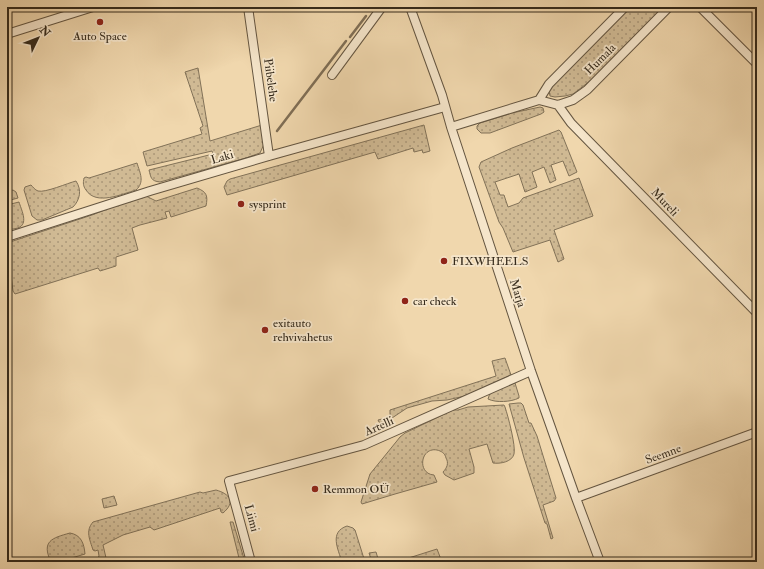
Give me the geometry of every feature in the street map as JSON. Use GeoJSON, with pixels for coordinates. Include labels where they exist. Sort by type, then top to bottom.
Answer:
{"type":"FeatureCollection","features":[{"type":"Feature","properties":{"kind":"street"},"geometry":{"type":"LineString","coordinates":[[7,34],[93,7]]}},
{"type":"Feature","properties":{"kind":"street","name":"Piibelehe"},"geometry":{"type":"LineString","coordinates":[[248,7],[269,156]]}},
{"type":"Feature","properties":{"kind":"street"},"geometry":{"type":"LineString","coordinates":[[332,75],[382,7]]}},
{"type":"Feature","properties":{"kind":"street","name":"Marja"},"geometry":{"type":"LineString","coordinates":[[410,7],[442,95],[451,127],[531,371],[600,562]]}},
{"type":"Feature","properties":{"kind":"street","name":"Humala"},"geometry":{"type":"LineString","coordinates":[[539,100],[549,84],[625,7]]}},
{"type":"Feature","properties":{"kind":"street","name":"Humala"},"geometry":{"type":"LineString","coordinates":[[558,106],[573,100],[587,90],[669,7]]}},
{"type":"Feature","properties":{"kind":"street"},"geometry":{"type":"LineString","coordinates":[[700,7],[757,64]]}},
{"type":"Feature","properties":{"kind":"street"},"geometry":{"type":"LineString","coordinates":[[451,127],[539,100],[558,106]]}},
{"type":"Feature","properties":{"kind":"street","name":"Mureli"},"geometry":{"type":"LineString","coordinates":[[558,106],[571,123],[757,313]]}},
{"type":"Feature","properties":{"kind":"street","name":"Laki"},"geometry":{"type":"LineString","coordinates":[[7,237],[143,193],[445,107]]}},
{"type":"Feature","properties":{"kind":"street","name":"Artelli"},"geometry":{"type":"LineString","coordinates":[[229,481],[364,445],[531,371]]}},
{"type":"Feature","properties":{"kind":"street","name":"Seemne"},"geometry":{"type":"LineString","coordinates":[[576,498],[757,432]]}},
{"type":"Feature","properties":{"kind":"street","name":"Liimi"},"geometry":{"type":"LineString","coordinates":[[229,481],[251,562]]}},
{"type":"Feature","properties":{"kind":"shaded area"},"geometry":{"type":"Polygon","coordinates":[[[630,7],[663,7],[590,81],[573,94],[555,97],[550,96],[550,88],[630,7]]]}},
{"type":"Feature","properties":{"kind":"shaded area"},"geometry":{"type":"Polygon","coordinates":[[[198,68],[210,141],[262,125],[264,144],[260,153],[246,158],[160,182],[155,181],[151,177],[149,170],[213,154],[212,151],[147,166],[143,152],[202,134],[200,128],[203,126],[185,72],[198,68]]]}},
{"type":"Feature","properties":{"kind":"shaded area"},"geometry":{"type":"Polygon","coordinates":[[[540,107],[543,108],[544,112],[541,114],[490,133],[481,133],[477,129],[477,126],[480,123],[512,113],[540,107]]]}},
{"type":"Feature","properties":{"kind":"shaded area"},"geometry":{"type":"Polygon","coordinates":[[[424,125],[430,151],[423,153],[422,150],[414,152],[413,148],[378,159],[375,152],[227,195],[224,187],[230,179],[424,125]]]}},
{"type":"Feature","properties":{"kind":"shaded area"},"geometry":{"type":"Polygon","coordinates":[[[559,130],[577,172],[569,176],[563,161],[551,165],[556,180],[550,183],[544,167],[532,172],[537,187],[525,192],[519,174],[495,182],[500,195],[504,195],[508,207],[519,203],[523,198],[579,178],[593,216],[554,230],[564,259],[558,262],[550,240],[513,252],[499,222],[479,167],[481,162],[559,130]]]}},
{"type":"Feature","properties":{"kind":"shaded area"},"geometry":{"type":"Polygon","coordinates":[[[137,163],[141,181],[136,190],[110,198],[103,198],[90,195],[84,187],[84,178],[86,177],[89,178],[137,163]]]}},
{"type":"Feature","properties":{"kind":"shaded area"},"geometry":{"type":"Polygon","coordinates":[[[76,181],[80,191],[77,201],[73,207],[42,220],[37,220],[32,216],[24,190],[25,187],[31,185],[37,191],[41,191],[76,181]]]}},
{"type":"Feature","properties":{"kind":"shaded area"},"geometry":{"type":"Polygon","coordinates":[[[197,188],[203,191],[206,195],[206,206],[171,217],[169,211],[165,212],[167,218],[132,228],[138,250],[116,257],[116,266],[100,271],[98,268],[15,294],[13,291],[9,260],[7,260],[7,243],[92,215],[130,200],[146,196],[156,201],[197,188]]]}},
{"type":"Feature","properties":{"kind":"shaded area"},"geometry":{"type":"Polygon","coordinates":[[[13,190],[16,192],[18,198],[7,201],[7,192],[13,190]]]}},
{"type":"Feature","properties":{"kind":"shaded area"},"geometry":{"type":"Polygon","coordinates":[[[19,202],[24,222],[20,227],[7,230],[7,205],[19,202]]]}},
{"type":"Feature","properties":{"kind":"shaded area"},"geometry":{"type":"Polygon","coordinates":[[[505,358],[511,375],[465,396],[447,400],[432,401],[407,408],[383,424],[378,420],[390,417],[390,410],[496,376],[492,361],[505,358]]]}},
{"type":"Feature","properties":{"kind":"shaded area"},"geometry":{"type":"Polygon","coordinates":[[[515,383],[519,398],[504,402],[488,399],[490,393],[506,385],[515,383]]]}},
{"type":"Feature","properties":{"kind":"shaded area"},"geometry":{"type":"Polygon","coordinates":[[[521,403],[529,423],[531,423],[537,436],[556,498],[554,501],[543,505],[553,538],[551,539],[524,458],[509,404],[521,403]]]}},
{"type":"Feature","properties":{"kind":"shaded area"},"geometry":{"type":"Polygon","coordinates":[[[504,405],[510,424],[514,445],[514,454],[511,459],[502,463],[493,463],[487,444],[469,449],[474,467],[474,473],[454,480],[445,475],[443,472],[447,464],[447,460],[443,452],[431,450],[424,456],[423,466],[429,474],[434,475],[437,482],[362,504],[361,502],[370,474],[400,437],[405,433],[453,410],[468,407],[504,405]]]}},
{"type":"Feature","properties":{"kind":"shaded area"},"geometry":{"type":"Polygon","coordinates":[[[216,490],[225,494],[230,499],[227,509],[223,513],[221,512],[220,508],[154,530],[150,527],[123,535],[103,545],[107,562],[99,562],[98,550],[93,550],[89,536],[89,529],[93,522],[200,492],[203,493],[216,490]]]}},
{"type":"Feature","properties":{"kind":"shaded area"},"geometry":{"type":"Polygon","coordinates":[[[114,496],[117,505],[104,508],[102,499],[114,496]]]}},
{"type":"Feature","properties":{"kind":"shaded area"},"geometry":{"type":"Polygon","coordinates":[[[230,522],[233,522],[245,562],[229,562],[239,558],[230,522]]]}},
{"type":"Feature","properties":{"kind":"shaded area"},"geometry":{"type":"Polygon","coordinates":[[[347,526],[355,530],[365,562],[342,562],[336,537],[341,529],[347,526]]]}},
{"type":"Feature","properties":{"kind":"shaded area"},"geometry":{"type":"Polygon","coordinates":[[[70,533],[74,534],[81,540],[84,546],[85,554],[58,562],[51,562],[48,555],[48,545],[53,539],[70,533]]]}},
{"type":"Feature","properties":{"kind":"shaded area"},"geometry":{"type":"Polygon","coordinates":[[[437,549],[442,562],[396,562],[437,549]]]}},
{"type":"Feature","properties":{"kind":"shaded area"},"geometry":{"type":"Polygon","coordinates":[[[376,552],[379,562],[372,562],[369,553],[376,552]]]}},
{"type":"Feature","properties":{"kind":"waterway"},"geometry":{"type":"LineString","coordinates":[[350,37],[366,16]]}},
{"type":"Feature","properties":{"kind":"waterway"},"geometry":{"type":"LineString","coordinates":[[277,131],[346,41]]}},
{"type":"Feature","properties":{"kind":"place","name":"Auto Space"},"geometry":{"type":"Point","coordinates":[100,22]}},
{"type":"Feature","properties":{"kind":"place","name":"sysprint"},"geometry":{"type":"Point","coordinates":[241,204]}},
{"type":"Feature","properties":{"kind":"place","name":"FIXWHEELS"},"geometry":{"type":"Point","coordinates":[444,261]}},
{"type":"Feature","properties":{"kind":"place","name":"car check"},"geometry":{"type":"Point","coordinates":[405,301]}},
{"type":"Feature","properties":{"kind":"place","name":"exitauto rehvivahetus"},"geometry":{"type":"Point","coordinates":[265,330]}},
{"type":"Feature","properties":{"kind":"place","name":"Remmon OÜ"},"geometry":{"type":"Point","coordinates":[315,489]}}]}
